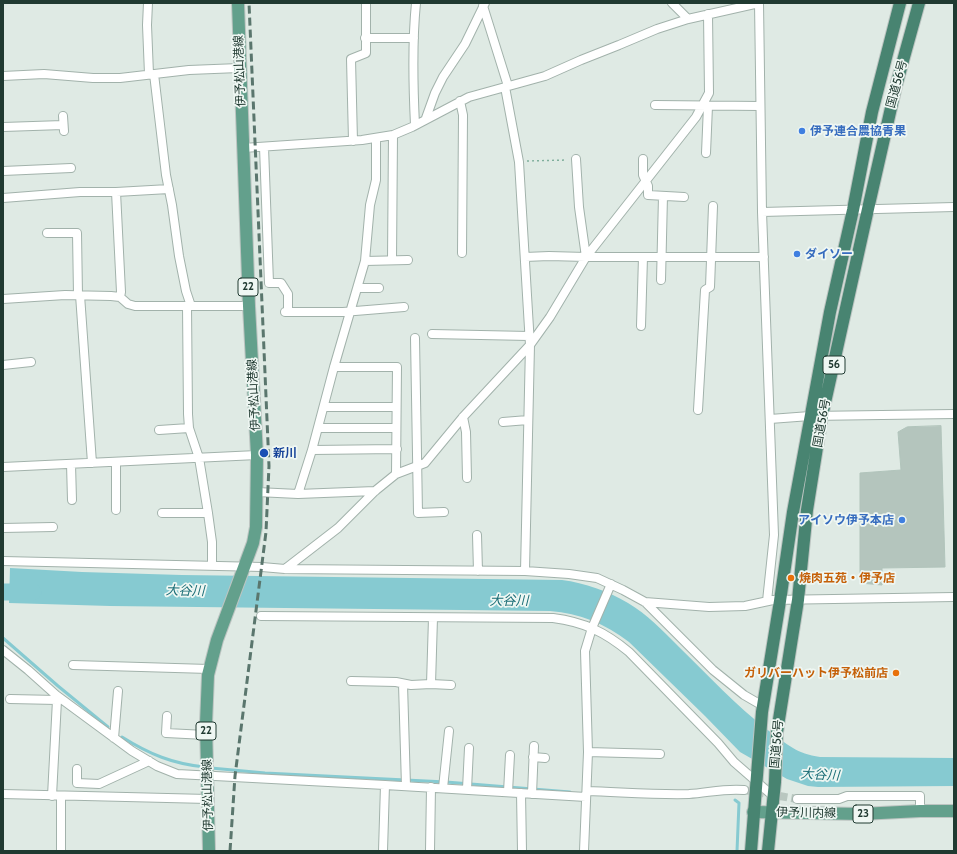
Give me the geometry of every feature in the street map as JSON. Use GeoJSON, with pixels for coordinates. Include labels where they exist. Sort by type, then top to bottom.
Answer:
{"type":"FeatureCollection","features":[{"type":"Feature","properties":{"kind":"highway","name":"国道56号"},"geometry":{"type":"LineString","coordinates":[[750,851],[762,709],[793,512],[830,312],[853,210],[872,112],[900,3]]}},
{"type":"Feature","properties":{"kind":"highway","name":"国道56号"},"geometry":{"type":"LineString","coordinates":[[768,851],[775,782],[777,732],[798,600],[807,510],[822,416],[896,86],[919,3]]}},
{"type":"Feature","properties":{"kind":"main road","name":"伊予松山港線"},"geometry":{"type":"LineString","coordinates":[[209,851],[206,735],[209,668],[226,613],[253,543],[256,527],[257,455],[249,306],[239,68],[238,3]]}},
{"type":"Feature","properties":{"kind":"main road","name":"伊予川内線"},"geometry":{"type":"LineString","coordinates":[[753,812],[861,814],[954,810]]}},
{"type":"Feature","properties":{"kind":"street"},"geometry":{"type":"LineString","coordinates":[[148,3],[147,25],[152,74],[163,143],[163,158],[186,291],[190,306],[187,405],[189,428],[199,458],[208,513],[212,542],[212,566]]}},
{"type":"Feature","properties":{"kind":"street"},"geometry":{"type":"LineString","coordinates":[[353,141],[351,59],[366,53],[366,3]]}},
{"type":"Feature","properties":{"kind":"street"},"geometry":{"type":"LineString","coordinates":[[415,125],[413,90],[416,3]]}},
{"type":"Feature","properties":{"kind":"street"},"geometry":{"type":"LineString","coordinates":[[672,3],[688,19]]}},
{"type":"Feature","properties":{"kind":"street"},"geometry":{"type":"LineString","coordinates":[[243,148],[353,141],[376,139],[393,135],[468,97],[545,76],[656,29],[708,14],[722,7],[759,3],[762,212],[774,535],[767,601]]}},
{"type":"Feature","properties":{"kind":"street"},"geometry":{"type":"LineString","coordinates":[[484,4],[506,87],[519,162],[529,341],[526,571]]}},
{"type":"Feature","properties":{"kind":"street"},"geometry":{"type":"LineString","coordinates":[[426,118],[435,93],[465,44],[484,4]]}},
{"type":"Feature","properties":{"kind":"street"},"geometry":{"type":"LineString","coordinates":[[706,154],[705,106],[709,94],[708,14]]}},
{"type":"Feature","properties":{"kind":"street"},"geometry":{"type":"LineString","coordinates":[[365,38],[414,38]]}},
{"type":"Feature","properties":{"kind":"street"},"geometry":{"type":"LineString","coordinates":[[3,76],[44,74],[93,78],[120,78],[189,70],[239,68]]}},
{"type":"Feature","properties":{"kind":"street"},"geometry":{"type":"LineString","coordinates":[[460,101],[463,115],[462,253]]}},
{"type":"Feature","properties":{"kind":"street"},"geometry":{"type":"LineString","coordinates":[[655,106],[760,106]]}},
{"type":"Feature","properties":{"kind":"street"},"geometry":{"type":"LineString","coordinates":[[285,569],[338,528],[375,491],[396,474],[425,463],[550,317],[586,257],[705,106]]}},
{"type":"Feature","properties":{"kind":"street"},"geometry":{"type":"LineString","coordinates":[[3,127],[63,124]]}},
{"type":"Feature","properties":{"kind":"street"},"geometry":{"type":"LineString","coordinates":[[392,260],[393,135]]}},
{"type":"Feature","properties":{"kind":"street"},"geometry":{"type":"LineString","coordinates":[[298,494],[312,450],[334,367],[365,261],[370,205],[376,180],[376,139]]}},
{"type":"Feature","properties":{"kind":"street"},"geometry":{"type":"LineString","coordinates":[[264,147],[270,283],[280,283],[288,294],[287,312],[351,311],[404,307]]}},
{"type":"Feature","properties":{"kind":"street"},"geometry":{"type":"LineString","coordinates":[[576,159],[579,207],[586,257]]}},
{"type":"Feature","properties":{"kind":"street"},"geometry":{"type":"LineString","coordinates":[[643,159],[643,175],[648,186],[648,195],[684,197]]}},
{"type":"Feature","properties":{"kind":"street"},"geometry":{"type":"LineString","coordinates":[[3,171],[71,168]]}},
{"type":"Feature","properties":{"kind":"street"},"geometry":{"type":"LineString","coordinates":[[3,198],[80,192],[116,192],[169,189]]}},
{"type":"Feature","properties":{"kind":"street"},"geometry":{"type":"LineString","coordinates":[[116,192],[120,297]]}},
{"type":"Feature","properties":{"kind":"street"},"geometry":{"type":"LineString","coordinates":[[661,280],[663,257],[663,196]]}},
{"type":"Feature","properties":{"kind":"street"},"geometry":{"type":"LineString","coordinates":[[698,410],[705,290],[710,287],[713,206]]}},
{"type":"Feature","properties":{"kind":"street"},"geometry":{"type":"LineString","coordinates":[[762,212],[954,207]]}},
{"type":"Feature","properties":{"kind":"street"},"geometry":{"type":"LineString","coordinates":[[47,234],[77,233],[79,295],[92,463]]}},
{"type":"Feature","properties":{"kind":"street"},"geometry":{"type":"LineString","coordinates":[[525,258],[549,256],[764,257]]}},
{"type":"Feature","properties":{"kind":"street"},"geometry":{"type":"LineString","coordinates":[[642,326],[644,257]]}},
{"type":"Feature","properties":{"kind":"street"},"geometry":{"type":"LineString","coordinates":[[365,261],[408,260]]}},
{"type":"Feature","properties":{"kind":"street"},"geometry":{"type":"LineString","coordinates":[[358,288],[378,288]]}},
{"type":"Feature","properties":{"kind":"street"},"geometry":{"type":"LineString","coordinates":[[3,299],[34,296],[79,295],[120,297],[128,304],[135,306],[249,306]]}},
{"type":"Feature","properties":{"kind":"street"},"geometry":{"type":"LineString","coordinates":[[432,334],[529,341]]}},
{"type":"Feature","properties":{"kind":"street"},"geometry":{"type":"LineString","coordinates":[[415,338],[418,513],[444,512]]}},
{"type":"Feature","properties":{"kind":"street"},"geometry":{"type":"LineString","coordinates":[[3,365],[31,362]]}},
{"type":"Feature","properties":{"kind":"street"},"geometry":{"type":"LineString","coordinates":[[334,367],[397,367],[396,474]]}},
{"type":"Feature","properties":{"kind":"street"},"geometry":{"type":"LineString","coordinates":[[324,407],[396,406]]}},
{"type":"Feature","properties":{"kind":"street"},"geometry":{"type":"LineString","coordinates":[[770,419],[810,416],[954,414]]}},
{"type":"Feature","properties":{"kind":"street"},"geometry":{"type":"LineString","coordinates":[[463,418],[466,432],[468,478]]}},
{"type":"Feature","properties":{"kind":"street"},"geometry":{"type":"LineString","coordinates":[[503,422],[528,420]]}},
{"type":"Feature","properties":{"kind":"street"},"geometry":{"type":"LineString","coordinates":[[159,430],[189,428]]}},
{"type":"Feature","properties":{"kind":"street"},"geometry":{"type":"LineString","coordinates":[[318,428],[396,428]]}},
{"type":"Feature","properties":{"kind":"street"},"geometry":{"type":"LineString","coordinates":[[312,450],[397,449]]}},
{"type":"Feature","properties":{"kind":"street"},"geometry":{"type":"LineString","coordinates":[[3,467],[257,455]]}},
{"type":"Feature","properties":{"kind":"street"},"geometry":{"type":"LineString","coordinates":[[116,462],[116,510]]}},
{"type":"Feature","properties":{"kind":"street"},"geometry":{"type":"LineString","coordinates":[[71,464],[72,500]]}},
{"type":"Feature","properties":{"kind":"street"},"geometry":{"type":"LineString","coordinates":[[257,492],[298,494],[375,491]]}},
{"type":"Feature","properties":{"kind":"street"},"geometry":{"type":"LineString","coordinates":[[162,514],[208,513]]}},
{"type":"Feature","properties":{"kind":"street"},"geometry":{"type":"LineString","coordinates":[[3,528],[53,527]]}},
{"type":"Feature","properties":{"kind":"street"},"geometry":{"type":"LineString","coordinates":[[477,535],[478,571]]}},
{"type":"Feature","properties":{"kind":"street"},"geometry":{"type":"LineString","coordinates":[[3,561],[285,569],[526,571],[584,575],[597,578],[610,586],[645,602],[709,607],[745,606],[767,601],[954,597]]}},
{"type":"Feature","properties":{"kind":"street"},"geometry":{"type":"LineString","coordinates":[[584,851],[588,752],[585,651],[592,626],[610,586]]}},
{"type":"Feature","properties":{"kind":"street"},"geometry":{"type":"LineString","coordinates":[[645,602],[713,670],[762,709]]}},
{"type":"Feature","properties":{"kind":"street"},"geometry":{"type":"LineString","coordinates":[[261,616],[553,618],[592,626],[629,652],[718,743],[734,762],[756,775],[773,796]]}},
{"type":"Feature","properties":{"kind":"street"},"geometry":{"type":"LineString","coordinates":[[431,684],[433,618]]}},
{"type":"Feature","properties":{"kind":"street"},"geometry":{"type":"LineString","coordinates":[[4,652],[28,670],[58,699],[132,751],[157,766],[177,774],[385,784],[532,794],[668,794],[703,793],[734,789],[744,790]]}},
{"type":"Feature","properties":{"kind":"street"},"geometry":{"type":"LineString","coordinates":[[73,665],[209,668]]}},
{"type":"Feature","properties":{"kind":"street"},"geometry":{"type":"LineString","coordinates":[[350,681],[396,682],[411,685],[451,685]]}},
{"type":"Feature","properties":{"kind":"street"},"geometry":{"type":"LineString","coordinates":[[403,684],[406,786]]}},
{"type":"Feature","properties":{"kind":"street"},"geometry":{"type":"LineString","coordinates":[[114,738],[118,691]]}},
{"type":"Feature","properties":{"kind":"street"},"geometry":{"type":"LineString","coordinates":[[10,698],[58,699]]}},
{"type":"Feature","properties":{"kind":"street"},"geometry":{"type":"LineString","coordinates":[[52,796],[58,699]]}},
{"type":"Feature","properties":{"kind":"street"},"geometry":{"type":"LineString","coordinates":[[167,716],[166,732],[206,735]]}},
{"type":"Feature","properties":{"kind":"street"},"geometry":{"type":"LineString","coordinates":[[443,788],[448,731]]}},
{"type":"Feature","properties":{"kind":"street"},"geometry":{"type":"LineString","coordinates":[[532,794],[534,746]]}},
{"type":"Feature","properties":{"kind":"street"},"geometry":{"type":"LineString","coordinates":[[467,789],[469,748]]}},
{"type":"Feature","properties":{"kind":"street"},"geometry":{"type":"LineString","coordinates":[[588,752],[660,754]]}},
{"type":"Feature","properties":{"kind":"street"},"geometry":{"type":"LineString","coordinates":[[508,792],[510,755]]}},
{"type":"Feature","properties":{"kind":"street"},"geometry":{"type":"LineString","coordinates":[[533,757],[545,758]]}},
{"type":"Feature","properties":{"kind":"street"},"geometry":{"type":"LineString","coordinates":[[77,769],[77,783],[99,784],[149,761]]}},
{"type":"Feature","properties":{"kind":"street"},"geometry":{"type":"LineString","coordinates":[[383,851],[385,784]]}},
{"type":"Feature","properties":{"kind":"street"},"geometry":{"type":"LineString","coordinates":[[430,851],[431,787]]}},
{"type":"Feature","properties":{"kind":"street"},"geometry":{"type":"LineString","coordinates":[[521,793],[522,851]]}},
{"type":"Feature","properties":{"kind":"street"},"geometry":{"type":"LineString","coordinates":[[3,794],[208,799]]}},
{"type":"Feature","properties":{"kind":"street"},"geometry":{"type":"LineString","coordinates":[[61,796],[61,851]]}},
{"type":"Feature","properties":{"kind":"street"},"geometry":{"type":"LineString","coordinates":[[797,799],[839,799],[847,796],[920,796],[920,811]]}},
{"type":"Feature","properties":{"kind":"path"},"geometry":{"type":"LineString","coordinates":[[519,162],[576,159]]}},
{"type":"Feature","properties":{"kind":"water"},"geometry":{"type":"Polygon","coordinates":[[[10,568],[182,575],[562,580],[579,583],[612,595],[642,612],[745,711],[793,748],[805,754],[820,757],[954,758],[954,786],[818,787],[808,786],[787,779],[740,752],[629,642],[592,620],[572,614],[550,611],[110,606],[9,603],[10,568]]]}},
{"type":"Feature","properties":{"kind":"building","name":"アイソウ伊予本店"},"geometry":{"type":"Polygon","coordinates":[[[941,426],[945,567],[882,568],[882,585],[860,583],[860,473],[901,470],[898,432],[907,427],[941,426]]]}},
{"type":"Feature","properties":{"kind":"waterway","name":"大谷川"},"geometry":{"type":"LineString","coordinates":[[3,592],[33,592]]}},
{"type":"Feature","properties":{"kind":"waterway"},"geometry":{"type":"LineString","coordinates":[[3,638],[108,727]]}},
{"type":"Feature","properties":{"kind":"waterway"},"geometry":{"type":"LineString","coordinates":[[122,737],[152,753],[172,761],[205,767]]}},
{"type":"Feature","properties":{"kind":"waterway"},"geometry":{"type":"LineString","coordinates":[[211,768],[265,773],[446,782],[570,792]]}},
{"type":"Feature","properties":{"kind":"waterway"},"geometry":{"type":"LineString","coordinates":[[735,800],[739,803],[737,851]]}},
{"type":"Feature","properties":{"kind":"tunnel"},"geometry":{"type":"LineString","coordinates":[[744,790],[797,799]]}},
{"type":"Feature","properties":{"kind":"railway"},"geometry":{"type":"LineString","coordinates":[[230,851],[235,776],[266,532],[269,466],[249,3]]}},
{"type":"Feature","properties":{"kind":"place","name":"伊予連合農協青果"},"geometry":{"type":"Point","coordinates":[802,131]}},
{"type":"Feature","properties":{"kind":"place","name":"ダイソー"},"geometry":{"type":"Point","coordinates":[797,254]}},
{"type":"Feature","properties":{"kind":"place","name":"新川"},"geometry":{"type":"Point","coordinates":[264,453]}},
{"type":"Feature","properties":{"kind":"place","name":"アイソウ伊予本店"},"geometry":{"type":"Point","coordinates":[902,520]}},
{"type":"Feature","properties":{"kind":"place","name":"焼肉五苑・伊予店"},"geometry":{"type":"Point","coordinates":[791,578]}},
{"type":"Feature","properties":{"kind":"place","name":"ガリバーハット伊予松前店"},"geometry":{"type":"Point","coordinates":[896,673]}}]}
